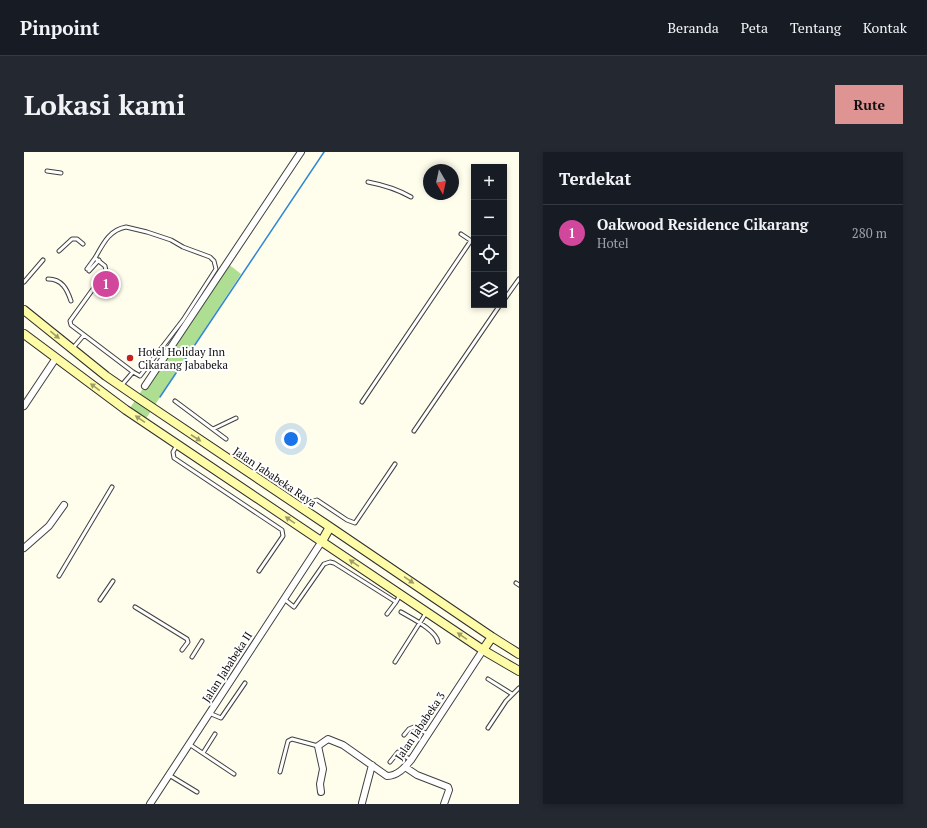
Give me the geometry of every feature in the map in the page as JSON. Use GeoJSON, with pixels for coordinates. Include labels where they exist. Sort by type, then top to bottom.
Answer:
{"type":"FeatureCollection","features":[{"type":"Feature","properties":{"kind":"main road","name":"Jalan Jababeka Raya"},"geometry":{"type":"LineString","coordinates":[[24,310],[121,387],[519,654]]}},
{"type":"Feature","properties":{"kind":"main road"},"geometry":{"type":"LineString","coordinates":[[24,334],[126,410],[483,650],[519,671]]}},
{"type":"Feature","properties":{"kind":"main road"},"geometry":{"type":"LineString","coordinates":[[322,541],[330,527]]}},
{"type":"Feature","properties":{"kind":"main road"},"geometry":{"type":"LineString","coordinates":[[483,650],[492,637]]}},
{"type":"Feature","properties":{"kind":"street"},"geometry":{"type":"LineString","coordinates":[[145,386],[301,152]]}},
{"type":"Feature","properties":{"kind":"street"},"geometry":{"type":"LineString","coordinates":[[24,406],[56,358]]}},
{"type":"Feature","properties":{"kind":"street"},"geometry":{"type":"LineString","coordinates":[[24,548],[49,526],[64,505]]}},
{"type":"Feature","properties":{"kind":"street","name":"Jalan Jababeka II"},"geometry":{"type":"LineString","coordinates":[[150,804],[322,541]]}},
{"type":"Feature","properties":{"kind":"street","name":"Jalan Jababeka 3"},"geometry":{"type":"LineString","coordinates":[[318,746],[327,739],[330,739],[343,746],[385,775],[394,775],[405,768],[411,760],[483,650]]}},
{"type":"Feature","properties":{"kind":"street"},"geometry":{"type":"LineString","coordinates":[[318,746],[323,769],[320,784],[321,792]]}},
{"type":"Feature","properties":{"kind":"street"},"geometry":{"type":"LineString","coordinates":[[362,803],[372,765]]}},
{"type":"Feature","properties":{"kind":"street"},"geometry":{"type":"LineString","coordinates":[[405,768],[417,775],[448,787],[449,790],[444,804]]}},
{"type":"Feature","properties":{"kind":"lane"},"geometry":{"type":"LineString","coordinates":[[47,171],[61,173]]}},
{"type":"Feature","properties":{"kind":"lane"},"geometry":{"type":"LineString","coordinates":[[368,182],[385,185],[411,197]]}},
{"type":"Feature","properties":{"kind":"lane"},"geometry":{"type":"LineString","coordinates":[[88,270],[97,259],[113,232],[118,228],[126,227],[171,240],[183,247],[210,257],[214,261],[216,271],[183,320],[142,375],[138,376],[70,325],[70,321],[106,271],[105,266],[97,259]]}},
{"type":"Feature","properties":{"kind":"lane"},"geometry":{"type":"LineString","coordinates":[[362,402],[470,242],[470,240],[462,234]]}},
{"type":"Feature","properties":{"kind":"lane"},"geometry":{"type":"LineString","coordinates":[[59,251],[72,239],[77,239],[83,244]]}},
{"type":"Feature","properties":{"kind":"lane"},"geometry":{"type":"LineString","coordinates":[[24,282],[43,260]]}},
{"type":"Feature","properties":{"kind":"lane"},"geometry":{"type":"LineString","coordinates":[[48,279],[56,280],[65,286],[71,301]]}},
{"type":"Feature","properties":{"kind":"lane"},"geometry":{"type":"LineString","coordinates":[[507,296],[519,279]]}},
{"type":"Feature","properties":{"kind":"lane"},"geometry":{"type":"LineString","coordinates":[[414,431],[498,308]]}},
{"type":"Feature","properties":{"kind":"lane"},"geometry":{"type":"LineString","coordinates":[[72,349],[84,335]]}},
{"type":"Feature","properties":{"kind":"lane"},"geometry":{"type":"LineString","coordinates":[[121,387],[132,372]]}},
{"type":"Feature","properties":{"kind":"lane"},"geometry":{"type":"LineString","coordinates":[[175,401],[226,439]]}},
{"type":"Feature","properties":{"kind":"lane"},"geometry":{"type":"LineString","coordinates":[[213,429],[236,418]]}},
{"type":"Feature","properties":{"kind":"lane"},"geometry":{"type":"LineString","coordinates":[[178,444],[173,452],[174,458],[282,530],[283,536],[259,570]]}},
{"type":"Feature","properties":{"kind":"lane"},"geometry":{"type":"LineString","coordinates":[[304,510],[311,502],[317,500],[347,520],[356,523],[396,464]]}},
{"type":"Feature","properties":{"kind":"lane"},"geometry":{"type":"LineString","coordinates":[[59,576],[112,487]]}},
{"type":"Feature","properties":{"kind":"lane"},"geometry":{"type":"LineString","coordinates":[[284,599],[294,607],[324,564],[330,562],[334,563],[396,602]]}},
{"type":"Feature","properties":{"kind":"lane"},"geometry":{"type":"LineString","coordinates":[[100,600],[113,582]]}},
{"type":"Feature","properties":{"kind":"lane"},"geometry":{"type":"LineString","coordinates":[[387,614],[400,594]]}},
{"type":"Feature","properties":{"kind":"lane"},"geometry":{"type":"LineString","coordinates":[[135,607],[187,639],[188,642],[182,650]]}},
{"type":"Feature","properties":{"kind":"lane"},"geometry":{"type":"LineString","coordinates":[[401,612],[420,623],[437,638],[438,642]]}},
{"type":"Feature","properties":{"kind":"lane"},"geometry":{"type":"LineString","coordinates":[[394,662],[427,612]]}},
{"type":"Feature","properties":{"kind":"lane"},"geometry":{"type":"LineString","coordinates":[[192,657],[202,641]]}},
{"type":"Feature","properties":{"kind":"lane"},"geometry":{"type":"LineString","coordinates":[[488,679],[512,694]]}},
{"type":"Feature","properties":{"kind":"lane"},"geometry":{"type":"LineString","coordinates":[[209,713],[221,718],[245,682]]}},
{"type":"Feature","properties":{"kind":"lane"},"geometry":{"type":"LineString","coordinates":[[488,728],[512,694],[519,688]]}},
{"type":"Feature","properties":{"kind":"lane"},"geometry":{"type":"LineString","coordinates":[[404,736],[414,726],[428,734]]}},
{"type":"Feature","properties":{"kind":"lane"},"geometry":{"type":"LineString","coordinates":[[203,753],[215,734]]}},
{"type":"Feature","properties":{"kind":"lane"},"geometry":{"type":"LineString","coordinates":[[280,772],[288,741],[290,739],[318,746]]}},
{"type":"Feature","properties":{"kind":"lane"},"geometry":{"type":"LineString","coordinates":[[189,744],[234,774]]}},
{"type":"Feature","properties":{"kind":"lane"},"geometry":{"type":"LineString","coordinates":[[390,762],[398,752],[411,760]]}},
{"type":"Feature","properties":{"kind":"lane"},"geometry":{"type":"LineString","coordinates":[[168,775],[197,792]]}},
{"type":"Feature","properties":{"kind":"green space"},"geometry":{"type":"Polygon","coordinates":[[[227,263],[241,274],[143,423],[126,414],[227,263]]]}},
{"type":"Feature","properties":{"kind":"waterway"},"geometry":{"type":"LineString","coordinates":[[160,397],[324,152]]}},
{"type":"Feature","properties":{"kind":"place","name":"Oakwood Residence Cikarang"},"geometry":{"type":"Point","coordinates":[106,284]}},
{"type":"Feature","properties":{"kind":"place","name":"Hotel Holiday Inn Cikarang Jababeka"},"geometry":{"type":"Point","coordinates":[130,358]}}]}
